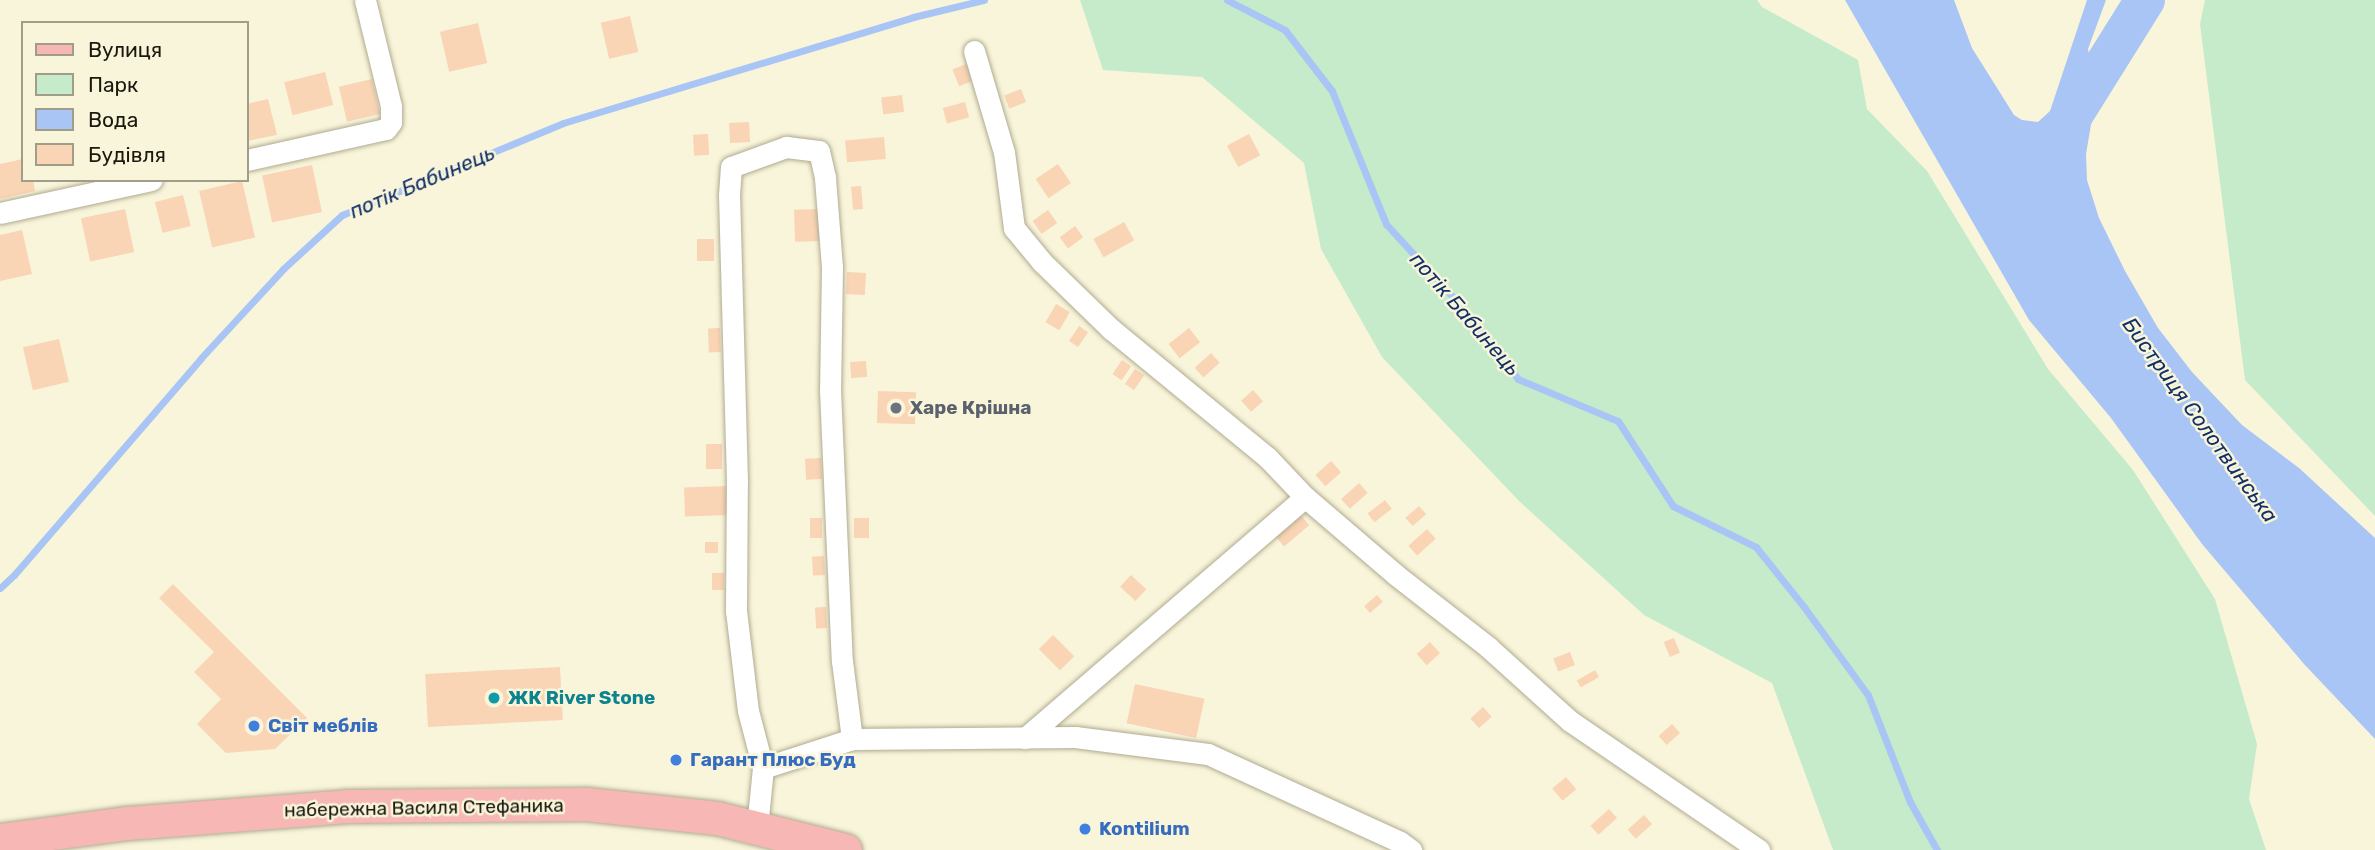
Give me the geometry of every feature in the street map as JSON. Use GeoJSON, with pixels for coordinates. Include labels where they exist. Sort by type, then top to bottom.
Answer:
{"type":"FeatureCollection","features":[{"type":"Feature","properties":{"kind":"main road","name":"набережна Василя Стефаника"},"geometry":{"type":"LineString","coordinates":[[0,841],[128,823],[347,806],[586,804],[717,818],[845,850]]}},
{"type":"Feature","properties":{"kind":"street"},"geometry":{"type":"LineString","coordinates":[[248,159],[386,129],[391,122],[391,106],[365,0]]}},
{"type":"Feature","properties":{"kind":"street"},"geometry":{"type":"LineString","coordinates":[[974,51],[1004,152],[1014,228],[1042,262],[1111,329],[1267,457],[1305,497],[1396,575],[1488,647],[1570,721],[1759,850]]}},
{"type":"Feature","properties":{"kind":"street"},"geometry":{"type":"LineString","coordinates":[[757,827],[762,768],[748,711],[736,611],[737,481],[729,195],[732,167],[786,148],[819,151],[825,178],[832,267],[830,390],[842,661],[852,739]]}},
{"type":"Feature","properties":{"kind":"street"},"geometry":{"type":"LineString","coordinates":[[0,213],[142,182]]}},
{"type":"Feature","properties":{"kind":"street"},"geometry":{"type":"LineString","coordinates":[[1025,738],[1305,497]]}},
{"type":"Feature","properties":{"kind":"street"},"geometry":{"type":"LineString","coordinates":[[762,768],[852,739],[1075,737],[1208,754],[1400,842],[1411,850]]}},
{"type":"Feature","properties":{"kind":"green space"},"geometry":{"type":"Polygon","coordinates":[[[1080,0],[1757,0],[1762,7],[1858,60],[1867,109],[1927,171],[2048,369],[2133,470],[2215,599],[2257,744],[2249,799],[2266,850],[1833,850],[1772,683],[1644,615],[1519,501],[1382,357],[1321,249],[1304,163],[1202,77],[1103,70],[1080,0]]]}},
{"type":"Feature","properties":{"kind":"green space"},"geometry":{"type":"Polygon","coordinates":[[[2205,0],[2375,0],[2375,516],[2245,380],[2200,24],[2205,0]]]}},
{"type":"Feature","properties":{"kind":"water"},"geometry":{"type":"Polygon","coordinates":[[[1845,0],[1954,0],[1972,48],[2014,115],[2022,120],[2038,122],[2050,111],[2087,0],[2106,0],[2088,49],[2096,95],[2086,154],[2087,180],[2099,218],[2125,271],[2158,328],[2192,372],[2242,425],[2299,468],[2375,538],[2375,739],[2304,664],[2202,544],[2111,418],[2029,320],[1845,0]]]}},
{"type":"Feature","properties":{"kind":"building"},"geometry":{"type":"Polygon","coordinates":[[[630,16],[638,52],[609,59],[601,23],[630,16]]]}},
{"type":"Feature","properties":{"kind":"building"},"geometry":{"type":"Polygon","coordinates":[[[478,23],[487,63],[449,72],[440,32],[478,23]]]}},
{"type":"Feature","properties":{"kind":"building"},"geometry":{"type":"Polygon","coordinates":[[[971,62],[978,79],[959,86],[952,69],[971,62]]]}},
{"type":"Feature","properties":{"kind":"building"},"geometry":{"type":"Polygon","coordinates":[[[325,72],[333,105],[292,115],[284,82],[325,72]]]}},
{"type":"Feature","properties":{"kind":"building"},"geometry":{"type":"Polygon","coordinates":[[[372,79],[380,114],[347,122],[339,87],[372,79]]]}},
{"type":"Feature","properties":{"kind":"building"},"geometry":{"type":"Polygon","coordinates":[[[1021,89],[1026,102],[1009,109],[1004,95],[1021,89]]]}},
{"type":"Feature","properties":{"kind":"building"},"geometry":{"type":"Polygon","coordinates":[[[902,95],[904,112],[883,114],[881,98],[902,95]]]}},
{"type":"Feature","properties":{"kind":"building"},"geometry":{"type":"Polygon","coordinates":[[[268,99],[277,135],[248,141],[248,104],[268,99]]]}},
{"type":"Feature","properties":{"kind":"building"},"geometry":{"type":"Polygon","coordinates":[[[965,102],[969,117],[947,123],[943,108],[965,102]]]}},
{"type":"Feature","properties":{"kind":"building"},"geometry":{"type":"Polygon","coordinates":[[[749,122],[750,142],[730,143],[729,123],[749,122]]]}},
{"type":"Feature","properties":{"kind":"building"},"geometry":{"type":"Polygon","coordinates":[[[708,134],[709,155],[694,156],[693,135],[708,134]]]}},
{"type":"Feature","properties":{"kind":"building"},"geometry":{"type":"Polygon","coordinates":[[[1249,134],[1260,155],[1238,167],[1227,146],[1249,134]]]}},
{"type":"Feature","properties":{"kind":"building"},"geometry":{"type":"Polygon","coordinates":[[[884,137],[886,159],[847,162],[845,140],[884,137]]]}},
{"type":"Feature","properties":{"kind":"building"},"geometry":{"type":"Polygon","coordinates":[[[21,159],[21,182],[33,182],[35,191],[0,199],[0,164],[21,159]]]}},
{"type":"Feature","properties":{"kind":"building"},"geometry":{"type":"Polygon","coordinates":[[[1058,164],[1071,183],[1048,198],[1036,179],[1058,164]]]}},
{"type":"Feature","properties":{"kind":"building"},"geometry":{"type":"Polygon","coordinates":[[[312,165],[322,212],[272,223],[262,176],[312,165]]]}},
{"type":"Feature","properties":{"kind":"building"},"geometry":{"type":"Polygon","coordinates":[[[242,182],[255,238],[212,247],[199,191],[242,182]]]}},
{"type":"Feature","properties":{"kind":"building"},"geometry":{"type":"Polygon","coordinates":[[[861,186],[863,209],[853,210],[851,187],[861,186]]]}},
{"type":"Feature","properties":{"kind":"building"},"geometry":{"type":"Polygon","coordinates":[[[183,195],[191,226],[163,233],[155,202],[183,195]]]}},
{"type":"Feature","properties":{"kind":"building"},"geometry":{"type":"Polygon","coordinates":[[[125,209],[134,252],[90,261],[81,218],[125,209]]]}},
{"type":"Feature","properties":{"kind":"building"},"geometry":{"type":"Polygon","coordinates":[[[819,209],[820,241],[795,242],[794,210],[819,209]]]}},
{"type":"Feature","properties":{"kind":"building"},"geometry":{"type":"Polygon","coordinates":[[[1048,210],[1057,223],[1042,234],[1032,221],[1048,210]]]}},
{"type":"Feature","properties":{"kind":"building"},"geometry":{"type":"Polygon","coordinates":[[[1124,222],[1134,240],[1104,257],[1093,239],[1124,222]]]}},
{"type":"Feature","properties":{"kind":"building"},"geometry":{"type":"Polygon","coordinates":[[[1075,226],[1083,237],[1068,248],[1060,237],[1075,226]]]}},
{"type":"Feature","properties":{"kind":"building"},"geometry":{"type":"Polygon","coordinates":[[[22,230],[32,274],[0,281],[0,235],[22,230]]]}},
{"type":"Feature","properties":{"kind":"building"},"geometry":{"type":"Polygon","coordinates":[[[697,239],[714,239],[714,261],[697,261],[697,239]]]}},
{"type":"Feature","properties":{"kind":"building"},"geometry":{"type":"Polygon","coordinates":[[[847,272],[866,273],[865,295],[846,294],[847,272]]]}},
{"type":"Feature","properties":{"kind":"building"},"geometry":{"type":"Polygon","coordinates":[[[1056,304],[1070,312],[1059,330],[1046,322],[1056,304]]]}},
{"type":"Feature","properties":{"kind":"building"},"geometry":{"type":"Polygon","coordinates":[[[1079,326],[1088,332],[1078,347],[1069,341],[1079,326]]]}},
{"type":"Feature","properties":{"kind":"building"},"geometry":{"type":"Polygon","coordinates":[[[708,328],[720,328],[721,352],[709,352],[708,328]]]}},
{"type":"Feature","properties":{"kind":"building"},"geometry":{"type":"Polygon","coordinates":[[[1189,328],[1200,342],[1180,358],[1169,344],[1189,328]]]}},
{"type":"Feature","properties":{"kind":"building"},"geometry":{"type":"Polygon","coordinates":[[[59,339],[69,382],[33,390],[23,347],[59,339]]]}},
{"type":"Feature","properties":{"kind":"building"},"geometry":{"type":"Polygon","coordinates":[[[1211,353],[1220,363],[1203,377],[1195,368],[1211,353]]]}},
{"type":"Feature","properties":{"kind":"building"},"geometry":{"type":"Polygon","coordinates":[[[1122,360],[1131,366],[1122,380],[1112,374],[1122,360]]]}},
{"type":"Feature","properties":{"kind":"building"},"geometry":{"type":"Polygon","coordinates":[[[866,361],[867,377],[851,378],[850,362],[866,361]]]}},
{"type":"Feature","properties":{"kind":"building"},"geometry":{"type":"Polygon","coordinates":[[[1135,369],[1144,375],[1134,390],[1125,384],[1135,369]]]}},
{"type":"Feature","properties":{"kind":"building"},"geometry":{"type":"Polygon","coordinates":[[[1253,390],[1263,401],[1251,412],[1241,401],[1253,390]]]}},
{"type":"Feature","properties":{"kind":"building","name":"Харе Крішна"},"geometry":{"type":"Polygon","coordinates":[[[878,391],[916,392],[915,424],[877,423],[878,391]]]}},
{"type":"Feature","properties":{"kind":"building"},"geometry":{"type":"Polygon","coordinates":[[[706,444],[722,444],[722,469],[706,469],[706,444]]]}},
{"type":"Feature","properties":{"kind":"building"},"geometry":{"type":"Polygon","coordinates":[[[821,458],[822,479],[806,480],[805,459],[821,458]]]}},
{"type":"Feature","properties":{"kind":"building"},"geometry":{"type":"Polygon","coordinates":[[[1331,461],[1341,472],[1325,486],[1315,475],[1331,461]]]}},
{"type":"Feature","properties":{"kind":"building"},"geometry":{"type":"Polygon","coordinates":[[[1359,483],[1368,493],[1350,509],[1341,499],[1359,483]]]}},
{"type":"Feature","properties":{"kind":"building"},"geometry":{"type":"Polygon","coordinates":[[[727,486],[728,515],[685,516],[684,488],[727,486]]]}},
{"type":"Feature","properties":{"kind":"building"},"geometry":{"type":"Polygon","coordinates":[[[1385,500],[1392,509],[1374,522],[1368,514],[1385,500]]]}},
{"type":"Feature","properties":{"kind":"building"},"geometry":{"type":"Polygon","coordinates":[[[1419,506],[1426,514],[1413,526],[1405,518],[1419,506]]]}},
{"type":"Feature","properties":{"kind":"building"},"geometry":{"type":"Polygon","coordinates":[[[1299,513],[1309,525],[1284,546],[1274,534],[1299,513]]]}},
{"type":"Feature","properties":{"kind":"building"},"geometry":{"type":"Polygon","coordinates":[[[810,518],[822,518],[822,538],[810,538],[810,518]]]}},
{"type":"Feature","properties":{"kind":"building"},"geometry":{"type":"Polygon","coordinates":[[[854,518],[869,518],[869,538],[854,538],[854,518]]]}},
{"type":"Feature","properties":{"kind":"building"},"geometry":{"type":"Polygon","coordinates":[[[1427,529],[1436,539],[1417,555],[1408,546],[1427,529]]]}},
{"type":"Feature","properties":{"kind":"building"},"geometry":{"type":"Polygon","coordinates":[[[705,542],[718,542],[718,553],[705,553],[705,542]]]}},
{"type":"Feature","properties":{"kind":"building"},"geometry":{"type":"Polygon","coordinates":[[[824,556],[825,575],[813,576],[812,557],[824,556]]]}},
{"type":"Feature","properties":{"kind":"building"},"geometry":{"type":"Polygon","coordinates":[[[712,573],[724,573],[724,590],[712,590],[712,573]]]}},
{"type":"Feature","properties":{"kind":"building"},"geometry":{"type":"Polygon","coordinates":[[[1131,575],[1146,589],[1135,601],[1120,587],[1131,575]]]}},
{"type":"Feature","properties":{"kind":"building"},"geometry":{"type":"Polygon","coordinates":[[[173,584],[307,718],[275,749],[226,753],[197,724],[221,699],[194,672],[214,652],[159,598],[173,584]]]}},
{"type":"Feature","properties":{"kind":"building"},"geometry":{"type":"Polygon","coordinates":[[[1377,595],[1383,602],[1370,613],[1364,606],[1377,595]]]}},
{"type":"Feature","properties":{"kind":"building"},"geometry":{"type":"Polygon","coordinates":[[[826,607],[827,628],[816,629],[815,608],[826,607]]]}},
{"type":"Feature","properties":{"kind":"building"},"geometry":{"type":"Polygon","coordinates":[[[1053,635],[1074,656],[1060,670],[1039,649],[1053,635]]]}},
{"type":"Feature","properties":{"kind":"building"},"geometry":{"type":"Polygon","coordinates":[[[1674,638],[1680,653],[1670,657],[1664,642],[1674,638]]]}},
{"type":"Feature","properties":{"kind":"building"},"geometry":{"type":"Polygon","coordinates":[[[1430,642],[1440,653],[1427,665],[1417,654],[1430,642]]]}},
{"type":"Feature","properties":{"kind":"building"},"geometry":{"type":"Polygon","coordinates":[[[1570,652],[1575,665],[1558,672],[1553,658],[1570,652]]]}},
{"type":"Feature","properties":{"kind":"building","name":"ЖК River Stone"},"geometry":{"type":"Polygon","coordinates":[[[560,667],[563,720],[428,727],[425,674],[560,667]]]}},
{"type":"Feature","properties":{"kind":"building"},"geometry":{"type":"Polygon","coordinates":[[[1595,670],[1599,677],[1581,687],[1577,680],[1595,670]]]}},
{"type":"Feature","properties":{"kind":"building"},"geometry":{"type":"Polygon","coordinates":[[[1135,684],[1204,699],[1196,738],[1127,723],[1135,684]]]}},
{"type":"Feature","properties":{"kind":"building"},"geometry":{"type":"Polygon","coordinates":[[[1483,707],[1492,717],[1479,728],[1470,718],[1483,707]]]}},
{"type":"Feature","properties":{"kind":"building"},"geometry":{"type":"Polygon","coordinates":[[[1672,724],[1680,733],[1667,745],[1659,736],[1672,724]]]}},
{"type":"Feature","properties":{"kind":"building"},"geometry":{"type":"Polygon","coordinates":[[[1566,777],[1576,789],[1562,801],[1552,789],[1566,777]]]}},
{"type":"Feature","properties":{"kind":"building"},"geometry":{"type":"Polygon","coordinates":[[[1609,809],[1617,818],[1598,835],[1590,826],[1609,809]]]}},
{"type":"Feature","properties":{"kind":"building"},"geometry":{"type":"Polygon","coordinates":[[[1644,815],[1652,824],[1636,839],[1628,830],[1644,815]]]}},
{"type":"Feature","properties":{"kind":"waterway","name":"потік Бабинець"},"geometry":{"type":"LineString","coordinates":[[0,588],[201,358],[283,269],[342,215],[563,123],[913,17],[984,0]]}},
{"type":"Feature","properties":{"kind":"waterway","name":"потік Бабинець"},"geometry":{"type":"LineString","coordinates":[[1227,0],[1285,30],[1332,91],[1386,224],[1462,307],[1518,379],[1618,421],[1673,506],[1756,547],[1868,695],[1910,802],[1937,850]]}},
{"type":"Feature","properties":{"kind":"waterway","name":"Бистриця Солотвинська"},"geometry":{"type":"LineString","coordinates":[[2065,128],[2145,0]]}},
{"type":"Feature","properties":{"kind":"place","name":"Харе Крішна"},"geometry":{"type":"Point","coordinates":[896,408]}},
{"type":"Feature","properties":{"kind":"place","name":"ЖК River Stone"},"geometry":{"type":"Point","coordinates":[494,698]}},
{"type":"Feature","properties":{"kind":"place","name":"Світ меблів"},"geometry":{"type":"Point","coordinates":[254,726]}},
{"type":"Feature","properties":{"kind":"place","name":"Гарант Плюс Буд"},"geometry":{"type":"Point","coordinates":[676,760]}},
{"type":"Feature","properties":{"kind":"place","name":"Kontilium"},"geometry":{"type":"Point","coordinates":[1085,829]}}]}
